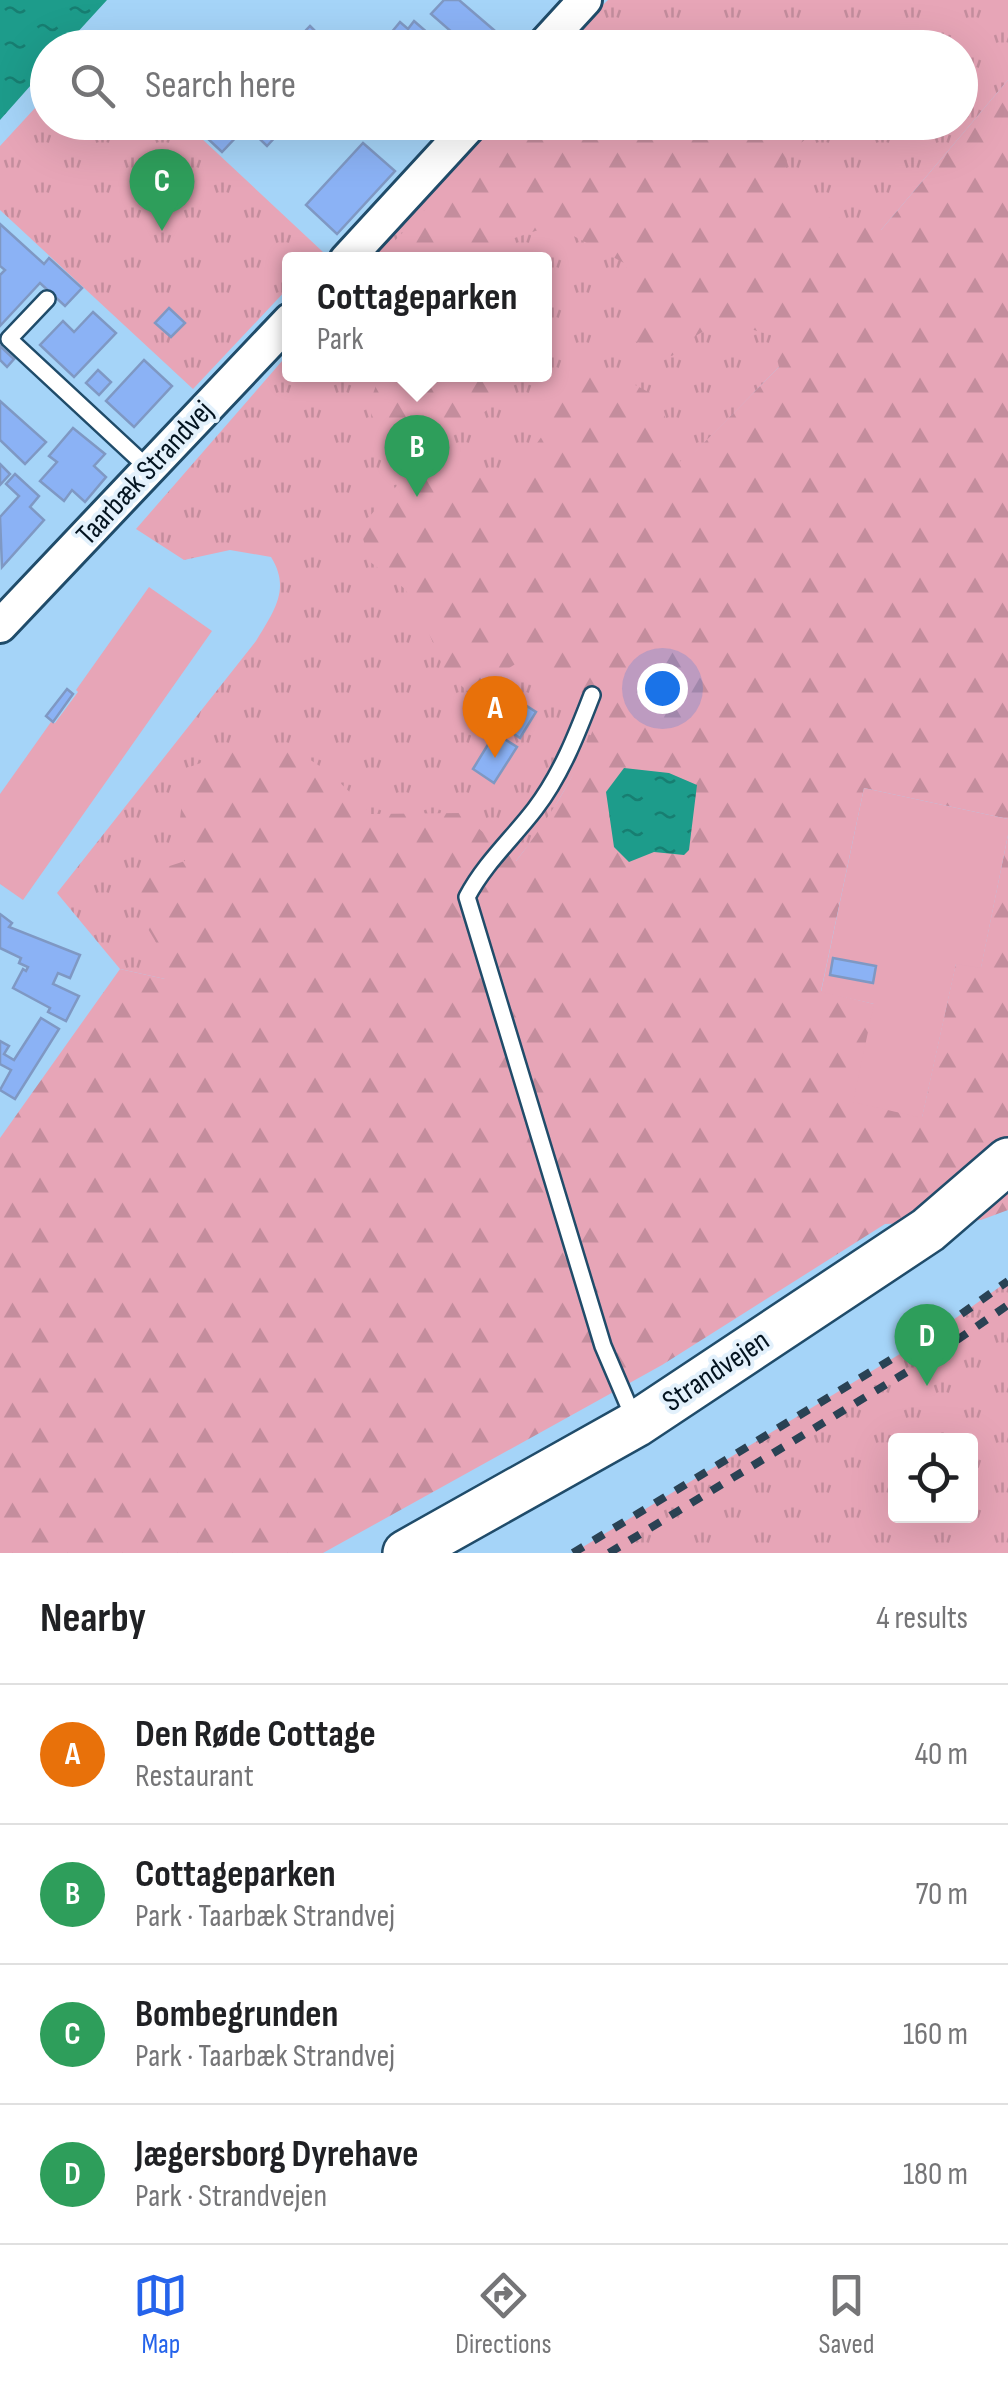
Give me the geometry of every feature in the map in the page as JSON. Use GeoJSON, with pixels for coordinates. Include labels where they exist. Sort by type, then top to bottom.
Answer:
{"type":"FeatureCollection","features":[{"type":"Feature","properties":{"kind":"main road","name":"Strandvejen"},"geometry":{"type":"LineString","coordinates":[[406,1553],[636,1424],[928,1230],[1008,1161]]}},
{"type":"Feature","properties":{"kind":"street"},"geometry":{"type":"LineString","coordinates":[[558,30],[584,0]]}},
{"type":"Feature","properties":{"kind":"street"},"geometry":{"type":"LineString","coordinates":[[353,252],[456,140]]}},
{"type":"Feature","properties":{"kind":"street","name":"Taarbæk Strandvej"},"geometry":{"type":"LineString","coordinates":[[0,626],[282,328]]}},
{"type":"Feature","properties":{"kind":"lane"},"geometry":{"type":"LineString","coordinates":[[47,299],[9,339],[148,469]]}},
{"type":"Feature","properties":{"kind":"lane"},"geometry":{"type":"LineString","coordinates":[[592,695],[571,750],[538,806],[483,867],[467,896],[603,1346],[636,1424]]}},
{"type":"Feature","properties":{"kind":"green space"},"geometry":{"type":"Polygon","coordinates":[[[608,0],[1008,0],[1008,80],[978,115],[978,30],[577,30],[608,0]]]}},
{"type":"Feature","properties":{"kind":"green space"},"geometry":{"type":"Polygon","coordinates":[[[1008,80],[1008,819],[864,788],[821,991],[874,1004],[922,1117],[956,963],[981,967],[1008,835],[1008,1210],[981,1220],[885,1224],[662,1365],[323,1553],[0,1553],[0,1138],[120,969],[165,979],[157,944],[141,917],[139,876],[185,861],[179,827],[186,768],[242,749],[278,747],[322,768],[371,814],[461,813],[516,861],[564,791],[598,715],[550,678],[520,661],[470,693],[445,672],[405,589],[369,561],[360,527],[402,480],[438,472],[510,481],[542,436],[540,407],[558,387],[597,365],[658,397],[682,465],[779,367],[771,335],[740,327],[706,330],[672,356],[627,338],[626,264],[553,225],[500,243],[501,252],[384,252],[492,140],[804,140],[787,156],[784,186],[817,215],[881,230],[957,140],[978,140],[978,115],[1008,80]]]}},
{"type":"Feature","properties":{"kind":"green space"},"geometry":{"type":"Polygon","coordinates":[[[30,113],[30,140],[203,140],[323,252],[282,252],[282,294],[193,389],[0,210],[0,146],[30,113]]]}},
{"type":"Feature","properties":{"kind":"green space"},"geometry":{"type":"Polygon","coordinates":[[[476,140],[957,140],[881,230],[779,367],[682,466],[586,753],[544,825],[516,861],[165,979],[120,969],[57,893],[256,641],[274,610],[280,590],[271,557],[230,550],[184,560],[136,529],[282,361],[282,382],[552,382],[552,252],[378,252],[476,140]]]}},
{"type":"Feature","properties":{"kind":"green space"},"geometry":{"type":"Polygon","coordinates":[[[377,382],[500,382],[499,400],[459,433],[399,438],[380,432],[368,407],[377,382]]]}},
{"type":"Feature","properties":{"kind":"green space"},"geometry":{"type":"Polygon","coordinates":[[[149,587],[212,631],[23,900],[0,884],[0,794],[51,722],[55,723],[78,692],[149,587]]]}},
{"type":"Feature","properties":{"kind":"green space"},"geometry":{"type":"Polygon","coordinates":[[[864,788],[1008,819],[981,968],[956,964],[922,1118],[853,1102],[874,1004],[821,992],[864,788]]]}},
{"type":"Feature","properties":{"kind":"green space"},"geometry":{"type":"Polygon","coordinates":[[[1008,1281],[1008,1553],[573,1553],[936,1332],[1008,1281]]]}},
{"type":"Feature","properties":{"kind":"water"},"geometry":{"type":"Polygon","coordinates":[[[0,0],[107,0],[80,30],[30,30],[30,86],[0,120],[0,0]]]}},
{"type":"Feature","properties":{"kind":"water"},"geometry":{"type":"Polygon","coordinates":[[[624,768],[669,773],[697,785],[689,850],[684,855],[654,852],[629,862],[614,847],[606,792],[624,768]]]}},
{"type":"Feature","properties":{"kind":"building"},"geometry":{"type":"Polygon","coordinates":[[[444,0],[459,0],[494,30],[449,30],[431,14],[444,0]]]}},
{"type":"Feature","properties":{"kind":"building"},"geometry":{"type":"Polygon","coordinates":[[[414,21],[424,30],[393,30],[400,22],[408,29],[414,21]]]}},
{"type":"Feature","properties":{"kind":"building"},"geometry":{"type":"Polygon","coordinates":[[[209,140],[233,140],[222,152],[209,140]]]}},
{"type":"Feature","properties":{"kind":"building"},"geometry":{"type":"Polygon","coordinates":[[[363,143],[395,171],[337,234],[306,205],[363,143]]]}},
{"type":"Feature","properties":{"kind":"building"},"geometry":{"type":"Polygon","coordinates":[[[0,224],[44,264],[49,258],[82,288],[65,306],[40,283],[0,326],[0,275],[5,270],[0,266],[0,224]]]}},
{"type":"Feature","properties":{"kind":"building"},"geometry":{"type":"Polygon","coordinates":[[[169,308],[185,323],[171,337],[155,323],[169,308]]]}},
{"type":"Feature","properties":{"kind":"building"},"geometry":{"type":"Polygon","coordinates":[[[93,312],[116,333],[74,377],[40,345],[63,321],[74,332],[93,312]]]}},
{"type":"Feature","properties":{"kind":"building"},"geometry":{"type":"Polygon","coordinates":[[[0,346],[14,359],[7,367],[0,360],[0,346]]]}},
{"type":"Feature","properties":{"kind":"building"},"geometry":{"type":"Polygon","coordinates":[[[144,360],[172,386],[134,427],[106,401],[144,360]]]}},
{"type":"Feature","properties":{"kind":"building"},"geometry":{"type":"Polygon","coordinates":[[[98,370],[111,382],[99,395],[86,383],[98,370]]]}},
{"type":"Feature","properties":{"kind":"building"},"geometry":{"type":"Polygon","coordinates":[[[0,401],[46,442],[25,464],[0,440],[0,401]]]}},
{"type":"Feature","properties":{"kind":"building"},"geometry":{"type":"Polygon","coordinates":[[[73,428],[105,454],[94,466],[106,477],[85,502],[72,490],[64,501],[40,481],[57,462],[49,456],[73,428]]]}},
{"type":"Feature","properties":{"kind":"building"},"geometry":{"type":"Polygon","coordinates":[[[0,464],[10,474],[0,485],[0,464]]]}},
{"type":"Feature","properties":{"kind":"building"},"geometry":{"type":"Polygon","coordinates":[[[15,474],[39,496],[30,507],[44,520],[2,567],[0,517],[19,496],[6,484],[15,474]]]}},
{"type":"Feature","properties":{"kind":"building"},"geometry":{"type":"Polygon","coordinates":[[[67,689],[73,694],[53,722],[46,716],[67,689]]]}},
{"type":"Feature","properties":{"kind":"building"},"geometry":{"type":"Polygon","coordinates":[[[519,701],[536,712],[520,738],[502,726],[519,701]]]}},
{"type":"Feature","properties":{"kind":"building"},"geometry":{"type":"Polygon","coordinates":[[[495,733],[517,747],[494,783],[473,769],[495,733]]]}},
{"type":"Feature","properties":{"kind":"building"},"geometry":{"type":"Polygon","coordinates":[[[0,914],[12,923],[9,927],[80,955],[70,978],[58,973],[53,984],[79,996],[66,1021],[13,988],[28,967],[19,963],[21,958],[0,948],[0,914]]]}},
{"type":"Feature","properties":{"kind":"building"},"geometry":{"type":"Polygon","coordinates":[[[833,958],[876,966],[873,983],[830,975],[833,958]]]}},
{"type":"Feature","properties":{"kind":"building"},"geometry":{"type":"Polygon","coordinates":[[[41,1018],[59,1029],[15,1099],[0,1090],[11,1070],[0,1064],[0,1041],[9,1046],[4,1054],[14,1060],[41,1018]]]}},
{"type":"Feature","properties":{"kind":"railway"},"geometry":{"type":"LineString","coordinates":[[573,1553],[936,1332],[1008,1281]]}},
{"type":"Feature","properties":{"kind":"railway"},"geometry":{"type":"LineString","coordinates":[[609,1553],[938,1353],[1008,1305]]}},
{"type":"Feature","properties":{"kind":"place","name":"Bombegrunden"},"geometry":{"type":"Point","coordinates":[162,231]}},
{"type":"Feature","properties":{"kind":"place","name":"Cottageparken"},"geometry":{"type":"Point","coordinates":[417,497]}},
{"type":"Feature","properties":{"kind":"place","name":"Den Røde Cottage"},"geometry":{"type":"Point","coordinates":[495,758]}},
{"type":"Feature","properties":{"kind":"place","name":"Jægersborg Dyrehave"},"geometry":{"type":"Point","coordinates":[927,1386]}}]}
